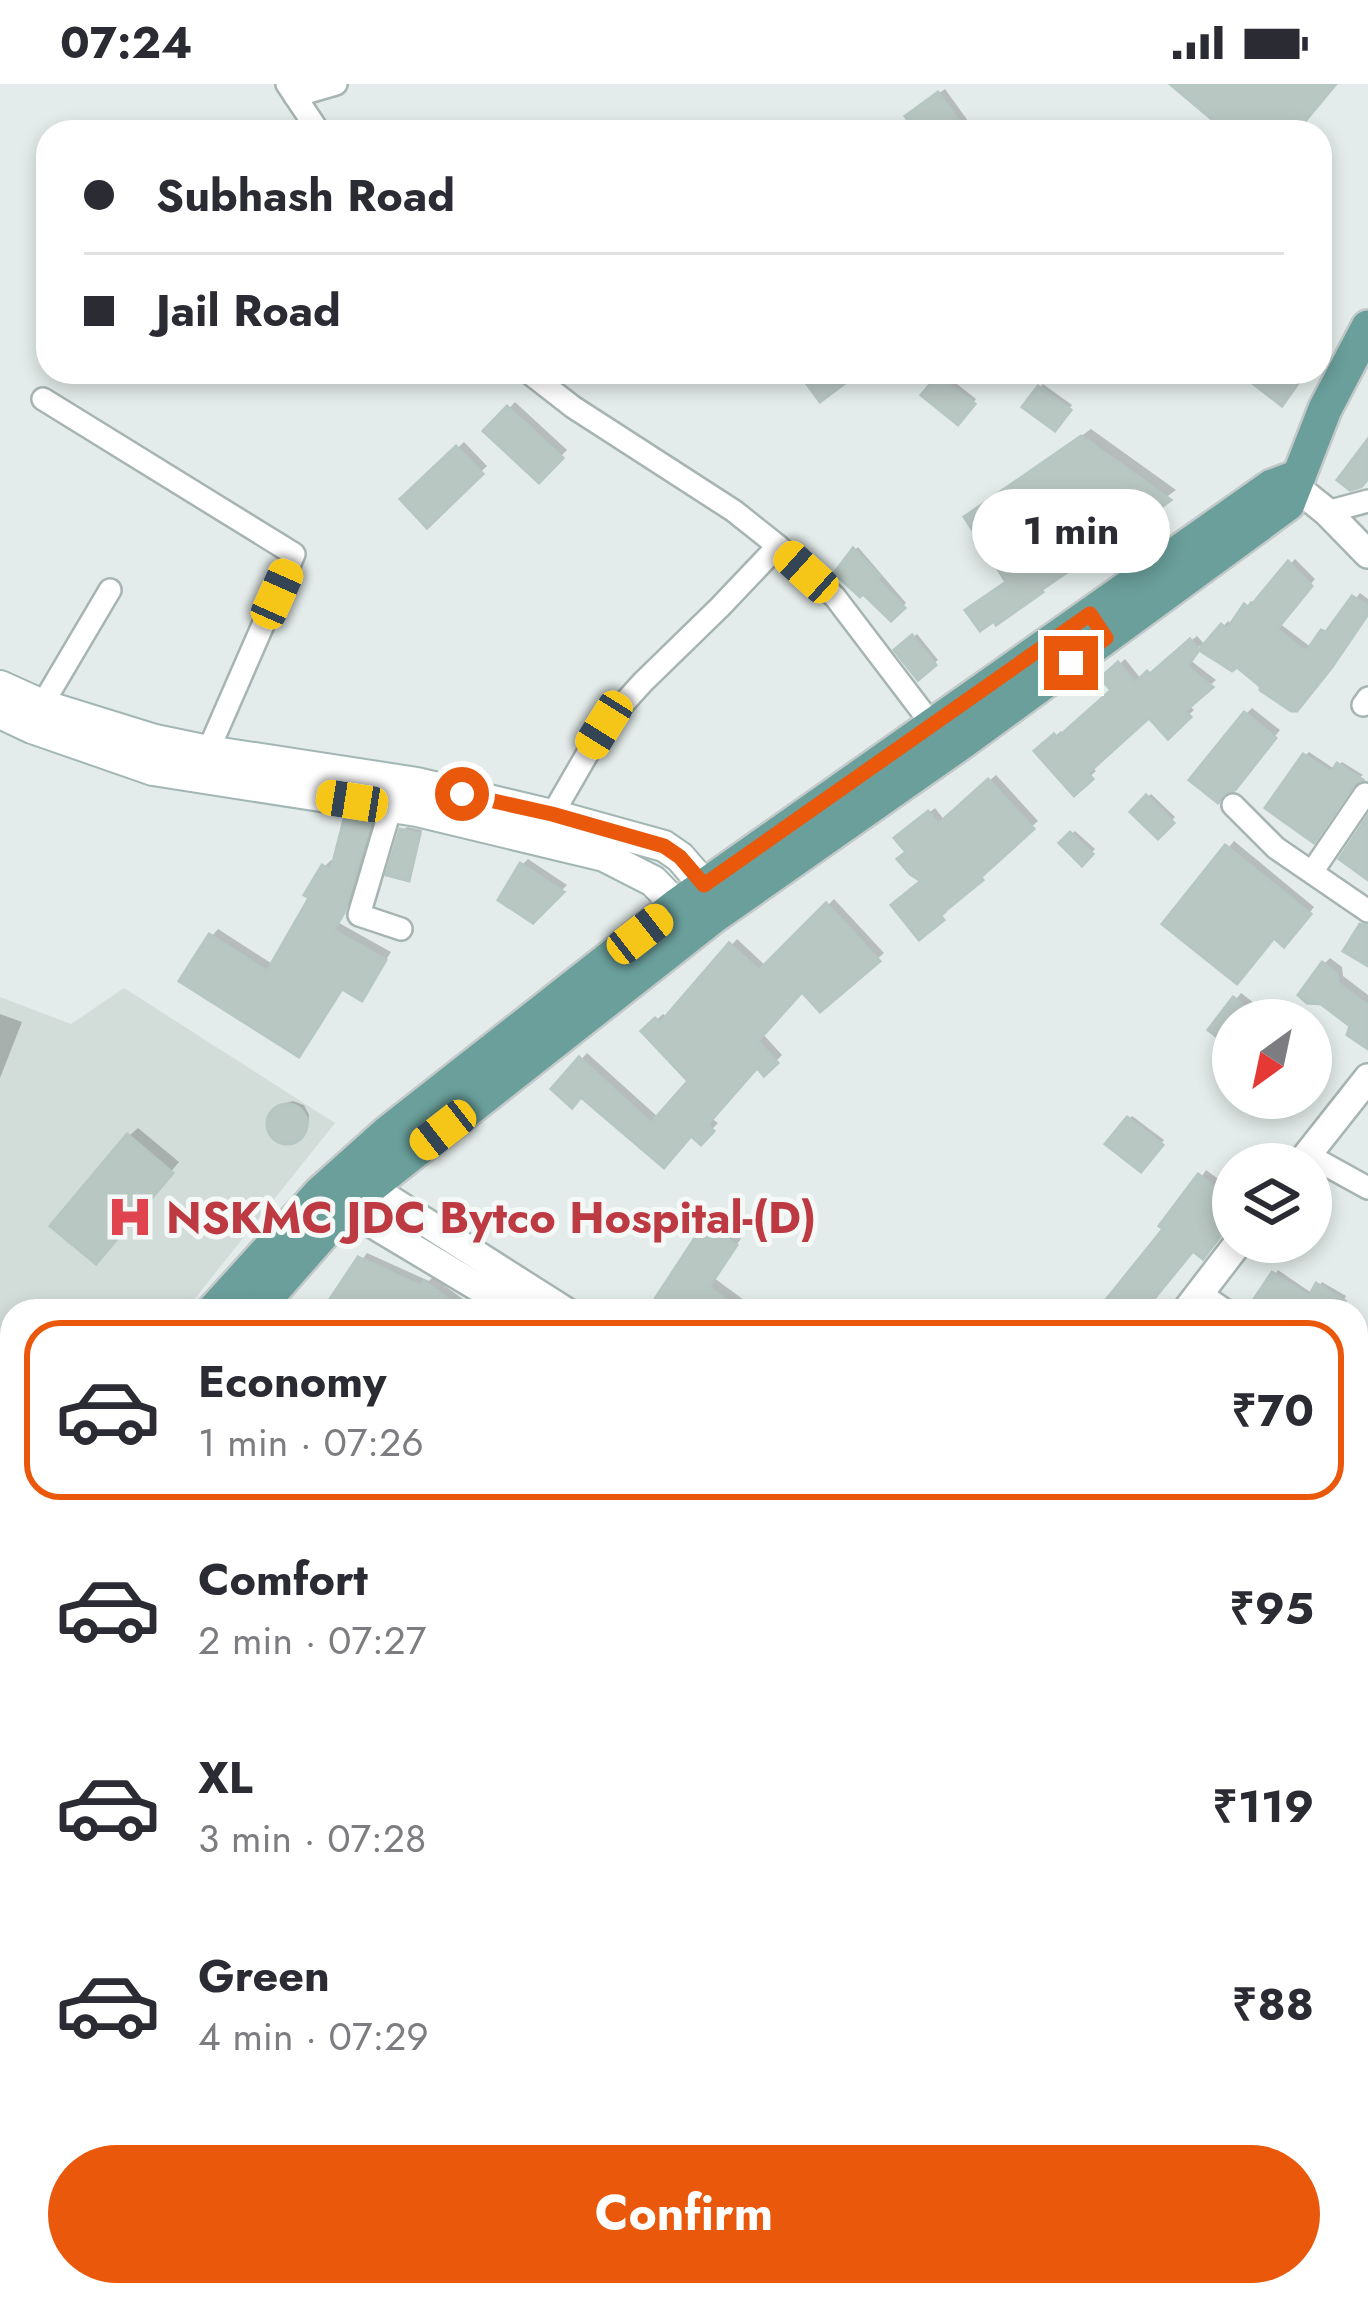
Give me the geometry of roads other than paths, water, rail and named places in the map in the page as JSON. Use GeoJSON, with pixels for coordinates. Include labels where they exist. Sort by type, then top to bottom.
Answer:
{"type":"FeatureCollection","features":[{"type":"Feature","properties":{"kind":"main road"},"geometry":{"type":"LineString","coordinates":[[269,1299],[345,1190],[405,1119],[1098,626],[1288,504],[1293,481],[1325,409],[1368,327]]}},
{"type":"Feature","properties":{"kind":"main road"},"geometry":{"type":"LineString","coordinates":[[0,686],[42,705],[155,740],[417,783],[664,846],[680,857],[701,907]]}},
{"type":"Feature","properties":{"kind":"main road"},"geometry":{"type":"LineString","coordinates":[[0,713],[153,770],[391,807],[604,856],[701,907]]}},
{"type":"Feature","properties":{"kind":"main road"},"geometry":{"type":"LineString","coordinates":[[225,1299],[345,1190]]}},
{"type":"Feature","properties":{"kind":"street"},"geometry":{"type":"LineString","coordinates":[[311,120],[291,90],[336,84]]}},
{"type":"Feature","properties":{"kind":"street"},"geometry":{"type":"LineString","coordinates":[[544,384],[734,511],[778,546],[835,597],[941,738]]}},
{"type":"Feature","properties":{"kind":"street"},"geometry":{"type":"LineString","coordinates":[[43,399],[294,554],[208,751]]}},
{"type":"Feature","properties":{"kind":"street"},"geometry":{"type":"LineString","coordinates":[[1293,481],[1368,554]]}},
{"type":"Feature","properties":{"kind":"street"},"geometry":{"type":"LineString","coordinates":[[1327,512],[1368,501]]}},
{"type":"Feature","properties":{"kind":"street"},"geometry":{"type":"LineString","coordinates":[[552,814],[604,725],[778,546]]}},
{"type":"Feature","properties":{"kind":"street"},"geometry":{"type":"LineString","coordinates":[[42,705],[110,590]]}},
{"type":"Feature","properties":{"kind":"street"},"geometry":{"type":"LineString","coordinates":[[1312,872],[1365,794]]}},
{"type":"Feature","properties":{"kind":"street"},"geometry":{"type":"LineString","coordinates":[[1233,805],[1276,848],[1368,911]]}},
{"type":"Feature","properties":{"kind":"street"},"geometry":{"type":"LineString","coordinates":[[391,807],[359,915],[401,929]]}},
{"type":"Feature","properties":{"kind":"street"},"geometry":{"type":"LineString","coordinates":[[1317,1143],[1368,1078]]}},
{"type":"Feature","properties":{"kind":"street"},"geometry":{"type":"LineString","coordinates":[[1332,1172],[1368,1188]]}},
{"type":"Feature","properties":{"kind":"street"},"geometry":{"type":"LineString","coordinates":[[345,1190],[499,1299]]}},
{"type":"Feature","properties":{"kind":"street"},"geometry":{"type":"LineString","coordinates":[[345,1190],[543,1299]]}},
{"type":"Feature","properties":{"kind":"street"},"geometry":{"type":"LineString","coordinates":[[1195,1299],[1223,1263]]}},
{"type":"Feature","properties":{"kind":"place","name":"NSKMC JDC Bytco Hospital-(D)"},"geometry":{"type":"Point","coordinates":[130,1217]}}]}
